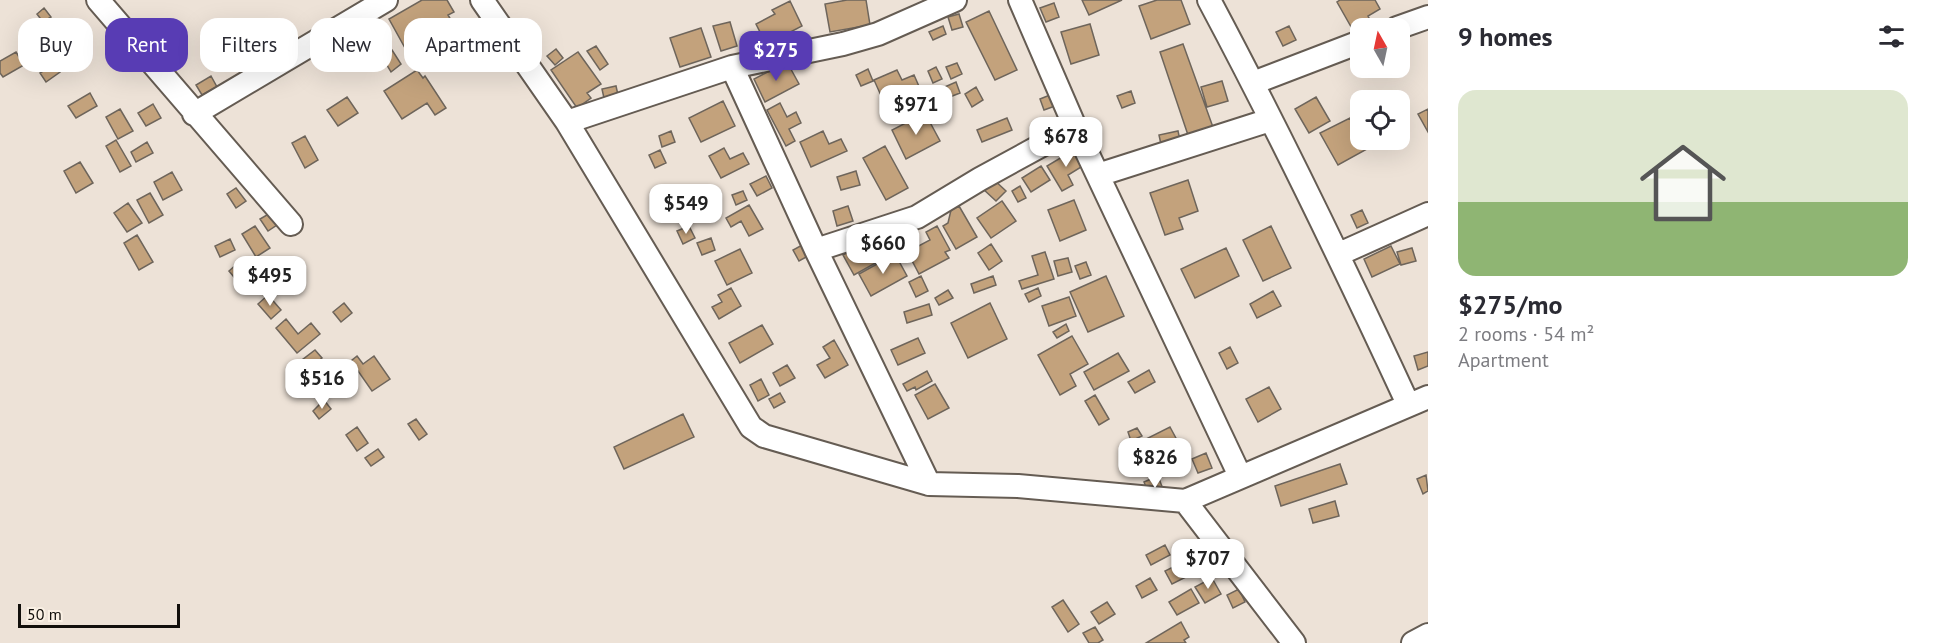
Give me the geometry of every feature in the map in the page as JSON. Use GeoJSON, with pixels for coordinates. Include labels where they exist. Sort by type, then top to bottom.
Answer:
{"type":"FeatureCollection","features":[{"type":"Feature","properties":{"kind":"street"},"geometry":{"type":"LineString","coordinates":[[194,114],[386,0]]}},
{"type":"Feature","properties":{"kind":"street"},"geometry":{"type":"LineString","coordinates":[[482,0],[567,122],[751,427],[764,436],[929,484],[1018,486],[1185,501],[1418,400],[1339,254],[1209,0]]}},
{"type":"Feature","properties":{"kind":"street"},"geometry":{"type":"LineString","coordinates":[[567,122],[732,67],[843,44],[878,34],[955,0]]}},
{"type":"Feature","properties":{"kind":"street"},"geometry":{"type":"LineString","coordinates":[[1020,0],[1075,127],[1240,476]]}},
{"type":"Feature","properties":{"kind":"street"},"geometry":{"type":"LineString","coordinates":[[106,2],[194,114],[291,224]]}},
{"type":"Feature","properties":{"kind":"street"},"geometry":{"type":"LineString","coordinates":[[1410,23],[1428,17]]}},
{"type":"Feature","properties":{"kind":"street"},"geometry":{"type":"LineString","coordinates":[[1253,83],[1350,46]]}},
{"type":"Feature","properties":{"kind":"street"},"geometry":{"type":"LineString","coordinates":[[732,67],[816,250],[929,484]]}},
{"type":"Feature","properties":{"kind":"street"},"geometry":{"type":"LineString","coordinates":[[1098,175],[1270,120]]}},
{"type":"Feature","properties":{"kind":"street"},"geometry":{"type":"LineString","coordinates":[[816,250],[917,217],[980,179],[1075,127]]}},
{"type":"Feature","properties":{"kind":"street"},"geometry":{"type":"LineString","coordinates":[[1339,254],[1428,214]]}},
{"type":"Feature","properties":{"kind":"street"},"geometry":{"type":"LineString","coordinates":[[1185,501],[1286,641]]}},
{"type":"Feature","properties":{"kind":"street"},"geometry":{"type":"LineString","coordinates":[[1413,643],[1428,636]]}},
{"type":"Feature","properties":{"kind":"building"},"geometry":{"type":"Polygon","coordinates":[[[422,0],[447,0],[454,12],[448,15],[450,18],[404,18],[404,46],[391,18],[422,0]]]}},
{"type":"Feature","properties":{"kind":"building"},"geometry":{"type":"Polygon","coordinates":[[[847,0],[866,0],[870,25],[830,32],[825,4],[847,0]]]}},
{"type":"Feature","properties":{"kind":"building"},"geometry":{"type":"Polygon","coordinates":[[[1082,0],[1122,0],[1089,15],[1082,0]]]}},
{"type":"Feature","properties":{"kind":"building"},"geometry":{"type":"Polygon","coordinates":[[[1157,0],[1181,0],[1190,24],[1151,39],[1139,6],[1157,0]]]}},
{"type":"Feature","properties":{"kind":"building"},"geometry":{"type":"Polygon","coordinates":[[[1340,0],[1375,0],[1380,9],[1368,16],[1369,18],[1350,18],[1350,25],[1337,2],[1340,0]]]}},
{"type":"Feature","properties":{"kind":"building"},"geometry":{"type":"Polygon","coordinates":[[[790,1],[802,26],[775,40],[778,45],[769,50],[756,24],[775,14],[772,10],[790,1]]]}},
{"type":"Feature","properties":{"kind":"building"},"geometry":{"type":"Polygon","coordinates":[[[1054,3],[1059,17],[1046,22],[1040,8],[1054,3]]]}},
{"type":"Feature","properties":{"kind":"building"},"geometry":{"type":"Polygon","coordinates":[[[44,8],[51,17],[40,18],[37,14],[44,8]]]}},
{"type":"Feature","properties":{"kind":"building"},"geometry":{"type":"Polygon","coordinates":[[[989,11],[1017,70],[995,80],[966,22],[989,11]]]}},
{"type":"Feature","properties":{"kind":"building"},"geometry":{"type":"Polygon","coordinates":[[[959,14],[963,27],[952,30],[948,17],[959,14]]]}},
{"type":"Feature","properties":{"kind":"building"},"geometry":{"type":"Polygon","coordinates":[[[730,22],[737,46],[721,51],[713,26],[730,22]]]}},
{"type":"Feature","properties":{"kind":"building"},"geometry":{"type":"Polygon","coordinates":[[[1090,24],[1099,55],[1071,64],[1061,32],[1090,24]]]}},
{"type":"Feature","properties":{"kind":"building"},"geometry":{"type":"Polygon","coordinates":[[[943,26],[946,34],[933,40],[929,32],[943,26]]]}},
{"type":"Feature","properties":{"kind":"building"},"geometry":{"type":"Polygon","coordinates":[[[1289,26],[1296,40],[1283,46],[1276,32],[1289,26]]]}},
{"type":"Feature","properties":{"kind":"building"},"geometry":{"type":"Polygon","coordinates":[[[701,28],[711,57],[680,67],[670,38],[701,28]]]}},
{"type":"Feature","properties":{"kind":"building"},"geometry":{"type":"Polygon","coordinates":[[[1183,44],[1214,130],[1189,138],[1160,52],[1183,44]]]}},
{"type":"Feature","properties":{"kind":"building"},"geometry":{"type":"Polygon","coordinates":[[[596,46],[608,64],[600,70],[587,51],[596,46]]]}},
{"type":"Feature","properties":{"kind":"building"},"geometry":{"type":"Polygon","coordinates":[[[556,49],[563,58],[555,65],[547,56],[556,49]]]}},
{"type":"Feature","properties":{"kind":"building"},"geometry":{"type":"Polygon","coordinates":[[[392,50],[401,64],[392,71],[392,50]]]}},
{"type":"Feature","properties":{"kind":"building"},"geometry":{"type":"Polygon","coordinates":[[[16,52],[18,68],[3,77],[0,73],[0,61],[16,52]]]}},
{"type":"Feature","properties":{"kind":"building"},"geometry":{"type":"Polygon","coordinates":[[[578,52],[601,84],[587,93],[591,98],[577,108],[551,70],[578,52]]]}},
{"type":"Feature","properties":{"kind":"building"},"geometry":{"type":"Polygon","coordinates":[[[787,62],[799,84],[765,102],[754,79],[787,62]]]}},
{"type":"Feature","properties":{"kind":"building"},"geometry":{"type":"Polygon","coordinates":[[[957,63],[962,74],[951,79],[946,67],[957,63]]]}},
{"type":"Feature","properties":{"kind":"building"},"geometry":{"type":"Polygon","coordinates":[[[936,67],[942,79],[933,83],[928,71],[936,67]]]}},
{"type":"Feature","properties":{"kind":"building"},"geometry":{"type":"Polygon","coordinates":[[[868,69],[873,81],[861,86],[856,75],[868,69]]]}},
{"type":"Feature","properties":{"kind":"building"},"geometry":{"type":"Polygon","coordinates":[[[897,70],[902,80],[914,75],[925,100],[914,104],[916,110],[892,120],[874,80],[897,70]]]}},
{"type":"Feature","properties":{"kind":"building"},"geometry":{"type":"Polygon","coordinates":[[[42,72],[60,72],[46,82],[40,73],[42,72]]]}},
{"type":"Feature","properties":{"kind":"building"},"geometry":{"type":"Polygon","coordinates":[[[414,72],[418,72],[423,78],[425,76],[446,108],[435,115],[427,103],[402,119],[384,91],[414,72]]]}},
{"type":"Feature","properties":{"kind":"building"},"geometry":{"type":"Polygon","coordinates":[[[211,76],[217,87],[202,95],[196,85],[211,76]]]}},
{"type":"Feature","properties":{"kind":"building"},"geometry":{"type":"Polygon","coordinates":[[[1222,81],[1228,101],[1207,107],[1201,87],[1222,81]]]}},
{"type":"Feature","properties":{"kind":"building"},"geometry":{"type":"Polygon","coordinates":[[[956,82],[960,93],[942,100],[938,90],[956,82]]]}},
{"type":"Feature","properties":{"kind":"building"},"geometry":{"type":"Polygon","coordinates":[[[616,86],[618,95],[604,98],[602,89],[616,86]]]}},
{"type":"Feature","properties":{"kind":"building"},"geometry":{"type":"Polygon","coordinates":[[[976,87],[983,100],[972,107],[965,94],[976,87]]]}},
{"type":"Feature","properties":{"kind":"building"},"geometry":{"type":"Polygon","coordinates":[[[1131,91],[1135,103],[1122,108],[1117,96],[1131,91]]]}},
{"type":"Feature","properties":{"kind":"building"},"geometry":{"type":"Polygon","coordinates":[[[90,93],[97,106],[76,118],[68,106],[90,93]]]}},
{"type":"Feature","properties":{"kind":"building"},"geometry":{"type":"Polygon","coordinates":[[[1050,95],[1055,106],[1044,110],[1040,99],[1050,95]]]}},
{"type":"Feature","properties":{"kind":"building"},"geometry":{"type":"Polygon","coordinates":[[[347,97],[358,113],[338,126],[327,110],[347,97]]]}},
{"type":"Feature","properties":{"kind":"building"},"geometry":{"type":"Polygon","coordinates":[[[1316,97],[1330,121],[1309,133],[1295,109],[1316,97]]]}},
{"type":"Feature","properties":{"kind":"building"},"geometry":{"type":"Polygon","coordinates":[[[723,101],[735,126],[701,142],[689,118],[723,101]]]}},
{"type":"Feature","properties":{"kind":"building"},"geometry":{"type":"Polygon","coordinates":[[[780,103],[787,117],[796,112],[801,123],[789,129],[795,141],[786,146],[767,110],[780,103]]]}},
{"type":"Feature","properties":{"kind":"building"},"geometry":{"type":"Polygon","coordinates":[[[153,104],[161,118],[146,126],[138,113],[153,104]]]}},
{"type":"Feature","properties":{"kind":"building"},"geometry":{"type":"Polygon","coordinates":[[[120,109],[133,131],[118,139],[106,117],[120,109]]]}},
{"type":"Feature","properties":{"kind":"building"},"geometry":{"type":"Polygon","coordinates":[[[1428,109],[1428,132],[1418,114],[1428,109]]]}},
{"type":"Feature","properties":{"kind":"building"},"geometry":{"type":"Polygon","coordinates":[[[925,113],[940,141],[906,159],[892,130],[925,113]]]}},
{"type":"Feature","properties":{"kind":"building"},"geometry":{"type":"Polygon","coordinates":[[[1007,118],[1012,130],[982,142],[977,130],[1007,118]]]}},
{"type":"Feature","properties":{"kind":"building"},"geometry":{"type":"Polygon","coordinates":[[[1350,118],[1350,150],[1365,150],[1338,165],[1320,133],[1350,118]]]}},
{"type":"Feature","properties":{"kind":"building"},"geometry":{"type":"Polygon","coordinates":[[[671,131],[675,142],[662,147],[659,136],[671,131]]]}},
{"type":"Feature","properties":{"kind":"building"},"geometry":{"type":"Polygon","coordinates":[[[823,131],[829,144],[841,139],[847,151],[811,167],[800,142],[823,131]]]}},
{"type":"Feature","properties":{"kind":"building"},"geometry":{"type":"Polygon","coordinates":[[[1178,131],[1181,145],[1162,149],[1159,135],[1178,131]]]}},
{"type":"Feature","properties":{"kind":"building"},"geometry":{"type":"Polygon","coordinates":[[[305,136],[318,160],[305,168],[292,143],[305,136]]]}},
{"type":"Feature","properties":{"kind":"building"},"geometry":{"type":"Polygon","coordinates":[[[116,140],[131,166],[120,172],[106,146],[116,140]]]}},
{"type":"Feature","properties":{"kind":"building"},"geometry":{"type":"Polygon","coordinates":[[[147,142],[153,153],[136,162],[131,152],[147,142]]]}},
{"type":"Feature","properties":{"kind":"building"},"geometry":{"type":"Polygon","coordinates":[[[885,146],[908,188],[886,200],[863,158],[885,146]]]}},
{"type":"Feature","properties":{"kind":"building"},"geometry":{"type":"Polygon","coordinates":[[[724,148],[730,159],[743,153],[749,164],[721,178],[709,156],[724,148]]]}},
{"type":"Feature","properties":{"kind":"building"},"geometry":{"type":"Polygon","coordinates":[[[1077,148],[1086,164],[1068,175],[1073,185],[1062,191],[1047,166],[1077,148]]]}},
{"type":"Feature","properties":{"kind":"building"},"geometry":{"type":"Polygon","coordinates":[[[660,150],[666,163],[655,168],[649,155],[660,150]]]}},
{"type":"Feature","properties":{"kind":"building"},"geometry":{"type":"Polygon","coordinates":[[[80,162],[93,183],[76,193],[64,171],[80,162]]]}},
{"type":"Feature","properties":{"kind":"building"},"geometry":{"type":"Polygon","coordinates":[[[1041,166],[1050,180],[1031,192],[1022,178],[1041,166]]]}},
{"type":"Feature","properties":{"kind":"building"},"geometry":{"type":"Polygon","coordinates":[[[856,171],[860,185],[841,190],[837,177],[856,171]]]}},
{"type":"Feature","properties":{"kind":"building"},"geometry":{"type":"Polygon","coordinates":[[[172,172],[182,190],[163,200],[154,182],[172,172]]]}},
{"type":"Feature","properties":{"kind":"building"},"geometry":{"type":"Polygon","coordinates":[[[766,176],[772,188],[757,196],[750,184],[766,176]]]}},
{"type":"Feature","properties":{"kind":"building"},"geometry":{"type":"Polygon","coordinates":[[[992,178],[1006,191],[996,201],[982,188],[992,178]]]}},
{"type":"Feature","properties":{"kind":"building"},"geometry":{"type":"Polygon","coordinates":[[[1188,180],[1198,211],[1179,218],[1183,229],[1165,235],[1150,193],[1188,180]]]}},
{"type":"Feature","properties":{"kind":"building"},"geometry":{"type":"Polygon","coordinates":[[[1020,186],[1026,198],[1018,202],[1012,191],[1020,186]]]}},
{"type":"Feature","properties":{"kind":"building"},"geometry":{"type":"Polygon","coordinates":[[[236,188],[246,201],[236,208],[227,194],[236,188]]]}},
{"type":"Feature","properties":{"kind":"building"},"geometry":{"type":"Polygon","coordinates":[[[743,191],[747,200],[736,205],[732,195],[743,191]]]}},
{"type":"Feature","properties":{"kind":"building"},"geometry":{"type":"Polygon","coordinates":[[[150,193],[163,215],[149,223],[137,200],[150,193]]]}},
{"type":"Feature","properties":{"kind":"building"},"geometry":{"type":"Polygon","coordinates":[[[1074,200],[1086,230],[1060,241],[1048,210],[1074,200]]]}},
{"type":"Feature","properties":{"kind":"building"},"geometry":{"type":"Polygon","coordinates":[[[1002,201],[1016,221],[991,238],[977,218],[1002,201]]]}},
{"type":"Feature","properties":{"kind":"building"},"geometry":{"type":"Polygon","coordinates":[[[128,203],[142,223],[127,232],[114,213],[128,203]]]}},
{"type":"Feature","properties":{"kind":"building"},"geometry":{"type":"Polygon","coordinates":[[[749,205],[763,229],[749,236],[741,221],[731,227],[726,218],[749,205]]]}},
{"type":"Feature","properties":{"kind":"building"},"geometry":{"type":"Polygon","coordinates":[[[848,206],[853,221],[837,226],[833,211],[848,206]]]}},
{"type":"Feature","properties":{"kind":"building"},"geometry":{"type":"Polygon","coordinates":[[[959,206],[977,237],[956,249],[943,226],[948,223],[951,210],[959,206]]]}},
{"type":"Feature","properties":{"kind":"building"},"geometry":{"type":"Polygon","coordinates":[[[1362,210],[1368,223],[1357,228],[1351,215],[1362,210]]]}},
{"type":"Feature","properties":{"kind":"building"},"geometry":{"type":"Polygon","coordinates":[[[272,212],[280,223],[268,231],[260,219],[272,212]]]}},
{"type":"Feature","properties":{"kind":"building"},"geometry":{"type":"Polygon","coordinates":[[[255,226],[270,248],[256,257],[242,234],[255,226]]]}},
{"type":"Feature","properties":{"kind":"building"},"geometry":{"type":"Polygon","coordinates":[[[689,226],[695,238],[683,244],[677,231],[689,226]]]}},
{"type":"Feature","properties":{"kind":"building"},"geometry":{"type":"Polygon","coordinates":[[[908,226],[911,232],[905,235],[913,249],[930,240],[926,232],[937,226],[950,250],[945,252],[949,258],[919,274],[897,232],[908,226]]]}},
{"type":"Feature","properties":{"kind":"building"},"geometry":{"type":"Polygon","coordinates":[[[1271,226],[1291,268],[1263,281],[1243,240],[1271,226]]]}},
{"type":"Feature","properties":{"kind":"building"},"geometry":{"type":"Polygon","coordinates":[[[886,231],[897,251],[854,275],[843,255],[886,231]]]}},
{"type":"Feature","properties":{"kind":"building"},"geometry":{"type":"Polygon","coordinates":[[[137,235],[153,262],[139,270],[124,243],[137,235]]]}},
{"type":"Feature","properties":{"kind":"building"},"geometry":{"type":"Polygon","coordinates":[[[711,238],[715,250],[702,255],[697,243],[711,238]]]}},
{"type":"Feature","properties":{"kind":"building"},"geometry":{"type":"Polygon","coordinates":[[[230,239],[235,250],[220,257],[215,246],[230,239]]]}},
{"type":"Feature","properties":{"kind":"building"},"geometry":{"type":"Polygon","coordinates":[[[804,244],[810,255],[799,261],[793,250],[804,244]]]}},
{"type":"Feature","properties":{"kind":"building"},"geometry":{"type":"Polygon","coordinates":[[[991,244],[1002,261],[989,270],[978,253],[991,244]]]}},
{"type":"Feature","properties":{"kind":"building"},"geometry":{"type":"Polygon","coordinates":[[[1391,246],[1400,264],[1372,277],[1364,259],[1391,246]]]}},
{"type":"Feature","properties":{"kind":"building"},"geometry":{"type":"Polygon","coordinates":[[[1226,248],[1239,276],[1195,298],[1181,269],[1226,248]]]}},
{"type":"Feature","properties":{"kind":"building"},"geometry":{"type":"Polygon","coordinates":[[[1412,248],[1416,261],[1401,265],[1397,252],[1412,248]]]}},
{"type":"Feature","properties":{"kind":"building"},"geometry":{"type":"Polygon","coordinates":[[[740,249],[752,273],[727,285],[715,261],[740,249]]]}},
{"type":"Feature","properties":{"kind":"building"},"geometry":{"type":"Polygon","coordinates":[[[1045,252],[1054,279],[1022,289],[1019,281],[1038,275],[1032,256],[1045,252]]]}},
{"type":"Feature","properties":{"kind":"building"},"geometry":{"type":"Polygon","coordinates":[[[895,254],[907,276],[871,296],[859,274],[895,254]]]}},
{"type":"Feature","properties":{"kind":"building"},"geometry":{"type":"Polygon","coordinates":[[[1068,258],[1072,272],[1058,276],[1054,261],[1068,258]]]}},
{"type":"Feature","properties":{"kind":"building"},"geometry":{"type":"Polygon","coordinates":[[[263,259],[271,271],[260,278],[252,266],[263,259]]]}},
{"type":"Feature","properties":{"kind":"building"},"geometry":{"type":"Polygon","coordinates":[[[239,262],[248,273],[238,282],[229,271],[239,262]]]}},
{"type":"Feature","properties":{"kind":"building"},"geometry":{"type":"Polygon","coordinates":[[[1086,262],[1091,275],[1080,279],[1075,266],[1086,262]]]}},
{"type":"Feature","properties":{"kind":"building"},"geometry":{"type":"Polygon","coordinates":[[[921,276],[928,291],[916,297],[909,282],[921,276]]]}},
{"type":"Feature","properties":{"kind":"building"},"geometry":{"type":"Polygon","coordinates":[[[993,276],[996,285],[974,293],[971,284],[993,276]]]}},
{"type":"Feature","properties":{"kind":"building"},"geometry":{"type":"Polygon","coordinates":[[[1106,276],[1124,316],[1088,332],[1070,292],[1106,276]]]}},
{"type":"Feature","properties":{"kind":"building"},"geometry":{"type":"Polygon","coordinates":[[[731,288],[741,306],[719,319],[712,307],[722,302],[718,295],[731,288]]]}},
{"type":"Feature","properties":{"kind":"building"},"geometry":{"type":"Polygon","coordinates":[[[1038,288],[1041,296],[1029,302],[1025,294],[1038,288]]]}},
{"type":"Feature","properties":{"kind":"building"},"geometry":{"type":"Polygon","coordinates":[[[948,290],[953,298],[939,305],[935,298],[948,290]]]}},
{"type":"Feature","properties":{"kind":"building"},"geometry":{"type":"Polygon","coordinates":[[[1273,291],[1281,306],[1257,318],[1250,304],[1273,291]]]}},
{"type":"Feature","properties":{"kind":"building"},"geometry":{"type":"Polygon","coordinates":[[[268,295],[281,310],[271,319],[258,304],[268,295]]]}},
{"type":"Feature","properties":{"kind":"building"},"geometry":{"type":"Polygon","coordinates":[[[1069,297],[1076,316],[1049,326],[1042,306],[1069,297]]]}},
{"type":"Feature","properties":{"kind":"building"},"geometry":{"type":"Polygon","coordinates":[[[344,303],[352,313],[341,322],[333,312],[344,303]]]}},
{"type":"Feature","properties":{"kind":"building"},"geometry":{"type":"Polygon","coordinates":[[[990,303],[1007,339],[968,358],[951,323],[990,303]]]}},
{"type":"Feature","properties":{"kind":"building"},"geometry":{"type":"Polygon","coordinates":[[[929,304],[932,315],[907,323],[904,312],[929,304]]]}},
{"type":"Feature","properties":{"kind":"building"},"geometry":{"type":"Polygon","coordinates":[[[286,319],[298,334],[311,323],[320,334],[297,353],[276,328],[286,319]]]}},
{"type":"Feature","properties":{"kind":"building"},"geometry":{"type":"Polygon","coordinates":[[[1066,324],[1069,331],[1057,338],[1053,332],[1066,324]]]}},
{"type":"Feature","properties":{"kind":"building"},"geometry":{"type":"Polygon","coordinates":[[[762,325],[773,344],[740,363],[729,343],[762,325]]]}},
{"type":"Feature","properties":{"kind":"building"},"geometry":{"type":"Polygon","coordinates":[[[1072,336],[1088,364],[1070,374],[1076,386],[1060,395],[1038,355],[1072,336]]]}},
{"type":"Feature","properties":{"kind":"building"},"geometry":{"type":"Polygon","coordinates":[[[918,338],[925,353],[898,365],[891,350],[918,338]]]}},
{"type":"Feature","properties":{"kind":"building"},"geometry":{"type":"Polygon","coordinates":[[[834,340],[848,365],[825,378],[817,365],[830,358],[823,347],[834,340]]]}},
{"type":"Feature","properties":{"kind":"building"},"geometry":{"type":"Polygon","coordinates":[[[1230,347],[1238,363],[1227,369],[1219,353],[1230,347]]]}},
{"type":"Feature","properties":{"kind":"building"},"geometry":{"type":"Polygon","coordinates":[[[315,350],[322,358],[309,369],[302,360],[315,350]]]}},
{"type":"Feature","properties":{"kind":"building"},"geometry":{"type":"Polygon","coordinates":[[[1428,352],[1428,366],[1418,370],[1414,356],[1428,352]]]}},
{"type":"Feature","properties":{"kind":"building"},"geometry":{"type":"Polygon","coordinates":[[[1118,353],[1129,371],[1094,390],[1084,372],[1118,353]]]}},
{"type":"Feature","properties":{"kind":"building"},"geometry":{"type":"Polygon","coordinates":[[[357,356],[363,364],[374,356],[390,379],[372,391],[351,361],[357,356]]]}},
{"type":"Feature","properties":{"kind":"building"},"geometry":{"type":"Polygon","coordinates":[[[787,365],[795,378],[780,386],[773,373],[787,365]]]}},
{"type":"Feature","properties":{"kind":"building"},"geometry":{"type":"Polygon","coordinates":[[[321,368],[328,377],[318,385],[311,376],[321,368]]]}},
{"type":"Feature","properties":{"kind":"building"},"geometry":{"type":"Polygon","coordinates":[[[1149,370],[1155,382],[1135,393],[1128,382],[1149,370]]]}},
{"type":"Feature","properties":{"kind":"building"},"geometry":{"type":"Polygon","coordinates":[[[927,371],[932,381],[916,390],[915,387],[907,391],[903,384],[927,371]]]}},
{"type":"Feature","properties":{"kind":"building"},"geometry":{"type":"Polygon","coordinates":[[[761,379],[769,395],[758,401],[750,385],[761,379]]]}},
{"type":"Feature","properties":{"kind":"building"},"geometry":{"type":"Polygon","coordinates":[[[935,384],[949,408],[928,419],[915,395],[935,384]]]}},
{"type":"Feature","properties":{"kind":"building"},"geometry":{"type":"Polygon","coordinates":[[[1269,387],[1281,409],[1258,422],[1246,399],[1269,387]]]}},
{"type":"Feature","properties":{"kind":"building"},"geometry":{"type":"Polygon","coordinates":[[[780,393],[785,402],[774,408],[769,399],[780,393]]]}},
{"type":"Feature","properties":{"kind":"building"},"geometry":{"type":"Polygon","coordinates":[[[1095,395],[1109,419],[1099,425],[1085,401],[1095,395]]]}},
{"type":"Feature","properties":{"kind":"building"},"geometry":{"type":"Polygon","coordinates":[[[324,400],[331,409],[319,419],[313,411],[324,400]]]}},
{"type":"Feature","properties":{"kind":"building"},"geometry":{"type":"Polygon","coordinates":[[[683,414],[694,437],[624,469],[614,447],[683,414]]]}},
{"type":"Feature","properties":{"kind":"building"},"geometry":{"type":"Polygon","coordinates":[[[416,419],[427,434],[419,440],[408,424],[416,419]]]}},
{"type":"Feature","properties":{"kind":"building"},"geometry":{"type":"Polygon","coordinates":[[[357,427],[368,443],[357,451],[346,435],[357,427]]]}},
{"type":"Feature","properties":{"kind":"building"},"geometry":{"type":"Polygon","coordinates":[[[1170,427],[1178,442],[1152,456],[1144,440],[1170,427]]]}},
{"type":"Feature","properties":{"kind":"building"},"geometry":{"type":"Polygon","coordinates":[[[1137,428],[1142,436],[1131,441],[1128,432],[1137,428]]]}},
{"type":"Feature","properties":{"kind":"building"},"geometry":{"type":"Polygon","coordinates":[[[378,449],[384,457],[371,466],[365,458],[378,449]]]}},
{"type":"Feature","properties":{"kind":"building"},"geometry":{"type":"Polygon","coordinates":[[[1206,453],[1212,468],[1198,473],[1192,459],[1206,453]]]}},
{"type":"Feature","properties":{"kind":"building"},"geometry":{"type":"Polygon","coordinates":[[[1340,464],[1347,484],[1281,506],[1275,486],[1340,464]]]}},
{"type":"Feature","properties":{"kind":"building"},"geometry":{"type":"Polygon","coordinates":[[[1426,475],[1428,491],[1423,494],[1417,479],[1426,475]]]}},
{"type":"Feature","properties":{"kind":"building"},"geometry":{"type":"Polygon","coordinates":[[[1158,476],[1166,497],[1152,502],[1144,482],[1158,476]]]}},
{"type":"Feature","properties":{"kind":"building"},"geometry":{"type":"Polygon","coordinates":[[[1335,501],[1339,516],[1313,523],[1309,509],[1335,501]]]}},
{"type":"Feature","properties":{"kind":"building"},"geometry":{"type":"Polygon","coordinates":[[[1165,545],[1170,555],[1151,565],[1146,555],[1165,545]]]}},
{"type":"Feature","properties":{"kind":"building"},"geometry":{"type":"Polygon","coordinates":[[[1189,559],[1196,572],[1172,584],[1165,571],[1189,559]]]}},
{"type":"Feature","properties":{"kind":"building"},"geometry":{"type":"Polygon","coordinates":[[[1150,578],[1157,590],[1142,598],[1136,586],[1150,578]]]}},
{"type":"Feature","properties":{"kind":"building"},"geometry":{"type":"Polygon","coordinates":[[[1212,578],[1221,594],[1205,603],[1195,587],[1212,578]]]}},
{"type":"Feature","properties":{"kind":"building"},"geometry":{"type":"Polygon","coordinates":[[[1191,589],[1199,603],[1177,615],[1169,602],[1191,589]]]}},
{"type":"Feature","properties":{"kind":"building"},"geometry":{"type":"Polygon","coordinates":[[[1239,589],[1245,602],[1233,608],[1227,595],[1239,589]]]}},
{"type":"Feature","properties":{"kind":"building"},"geometry":{"type":"Polygon","coordinates":[[[1063,600],[1079,624],[1068,632],[1052,607],[1063,600]]]}},
{"type":"Feature","properties":{"kind":"building"},"geometry":{"type":"Polygon","coordinates":[[[1107,602],[1115,614],[1099,624],[1091,612],[1107,602]]]}},
{"type":"Feature","properties":{"kind":"building"},"geometry":{"type":"Polygon","coordinates":[[[1181,622],[1189,637],[1184,640],[1186,643],[1146,643],[1181,622]]]}},
{"type":"Feature","properties":{"kind":"building"},"geometry":{"type":"Polygon","coordinates":[[[1095,627],[1103,640],[1098,643],[1089,643],[1083,633],[1095,627]]]}}]}
